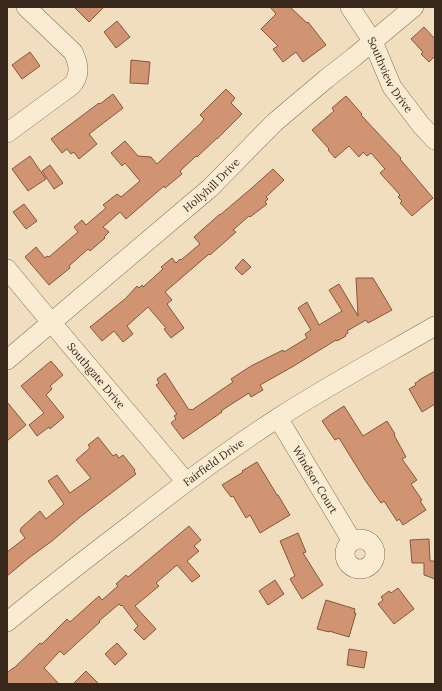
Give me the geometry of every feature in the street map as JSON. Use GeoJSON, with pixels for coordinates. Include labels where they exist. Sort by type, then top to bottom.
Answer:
{"type":"FeatureCollection","features":[{"type":"Feature","properties":{"kind":"street"},"geometry":{"type":"LineString","coordinates":[[7,133],[71,86],[78,75],[77,60],[74,52],[26,7]]}},
{"type":"Feature","properties":{"kind":"street","name":"Southview Drive"},"geometry":{"type":"LineString","coordinates":[[350,7],[372,42],[392,87],[421,125],[435,140]]}},
{"type":"Feature","properties":{"kind":"street","name":"Hollyhill Drive"},"geometry":{"type":"LineString","coordinates":[[7,360],[210,188],[275,122],[414,7]]}},
{"type":"Feature","properties":{"kind":"street","name":"Southgate Drive"},"geometry":{"type":"LineString","coordinates":[[7,269],[186,482]]}},
{"type":"Feature","properties":{"kind":"street","name":"Fairfield Drive"},"geometry":{"type":"LineString","coordinates":[[7,622],[42,593],[216,460],[278,418],[325,389],[435,326]]}},
{"type":"Feature","properties":{"kind":"street","name":"Windsor Court"},"geometry":{"type":"LineString","coordinates":[[278,418],[352,541]]}},
{"type":"Feature","properties":{"kind":"building"},"geometry":{"type":"Polygon","coordinates":[[[74,7],[104,7],[89,22],[74,7]]]}},
{"type":"Feature","properties":{"kind":"building"},"geometry":{"type":"Polygon","coordinates":[[[270,7],[290,7],[307,23],[308,22],[326,45],[303,62],[296,52],[283,62],[273,49],[278,46],[261,29],[276,14],[270,7]]]}},
{"type":"Feature","properties":{"kind":"building"},"geometry":{"type":"Polygon","coordinates":[[[117,21],[130,37],[116,48],[104,32],[117,21]]]}},
{"type":"Feature","properties":{"kind":"building"},"geometry":{"type":"Polygon","coordinates":[[[424,27],[435,39],[435,56],[429,62],[421,54],[423,52],[411,39],[424,27]]]}},
{"type":"Feature","properties":{"kind":"building"},"geometry":{"type":"Polygon","coordinates":[[[30,52],[40,66],[22,79],[12,65],[30,52]]]}},
{"type":"Feature","properties":{"kind":"building"},"geometry":{"type":"Polygon","coordinates":[[[131,60],[150,62],[148,84],[130,83],[131,60]]]}},
{"type":"Feature","properties":{"kind":"building"},"geometry":{"type":"Polygon","coordinates":[[[226,89],[235,98],[231,103],[242,114],[217,139],[180,171],[182,174],[165,188],[164,186],[126,219],[120,212],[103,227],[109,232],[104,237],[105,238],[90,251],[88,249],[69,266],[70,268],[49,285],[25,257],[36,247],[45,258],[47,256],[49,257],[78,232],[74,227],[82,220],[86,225],[106,208],[103,205],[117,194],[121,197],[140,181],[125,163],[122,166],[111,153],[125,141],[138,156],[151,157],[157,164],[201,123],[204,119],[200,115],[226,89]]]}},
{"type":"Feature","properties":{"kind":"building"},"geometry":{"type":"Polygon","coordinates":[[[113,94],[123,108],[89,134],[97,144],[79,159],[74,152],[71,154],[67,149],[62,153],[51,139],[113,94]]]}},
{"type":"Feature","properties":{"kind":"building"},"geometry":{"type":"Polygon","coordinates":[[[346,96],[362,114],[361,115],[401,158],[400,159],[433,198],[412,216],[400,203],[402,201],[398,197],[400,195],[380,173],[385,169],[371,153],[367,156],[363,152],[359,157],[349,146],[335,158],[312,130],[334,111],[332,108],[346,96]]]}},
{"type":"Feature","properties":{"kind":"building"},"geometry":{"type":"Polygon","coordinates":[[[30,156],[46,179],[28,191],[12,169],[30,156]]]}},
{"type":"Feature","properties":{"kind":"building"},"geometry":{"type":"Polygon","coordinates":[[[50,165],[63,183],[54,189],[42,171],[50,165]]]}},
{"type":"Feature","properties":{"kind":"building"},"geometry":{"type":"Polygon","coordinates":[[[273,169],[284,180],[266,197],[268,199],[265,202],[267,204],[250,217],[249,216],[233,230],[236,232],[165,292],[172,300],[167,304],[184,328],[171,338],[164,329],[166,328],[148,307],[127,326],[133,334],[123,342],[114,331],[102,341],[90,327],[125,299],[137,286],[139,288],[142,285],[143,287],[163,269],[161,267],[172,258],[176,263],[200,244],[194,237],[273,169]]]}},
{"type":"Feature","properties":{"kind":"building"},"geometry":{"type":"Polygon","coordinates":[[[24,204],[37,221],[26,229],[13,212],[24,204]]]}},
{"type":"Feature","properties":{"kind":"building"},"geometry":{"type":"Polygon","coordinates":[[[243,259],[251,267],[242,275],[235,268],[243,259]]]}},
{"type":"Feature","properties":{"kind":"building"},"geometry":{"type":"Polygon","coordinates":[[[356,278],[373,278],[392,310],[368,323],[366,320],[347,331],[348,333],[345,335],[346,336],[337,341],[336,340],[260,385],[263,390],[251,397],[249,393],[221,411],[222,412],[183,439],[171,423],[176,419],[174,416],[177,414],[156,385],[159,383],[157,379],[165,373],[189,410],[192,410],[233,382],[231,379],[251,366],[283,350],[284,352],[307,338],[305,334],[311,330],[298,308],[307,302],[319,325],[342,311],[329,290],[339,284],[358,316],[356,278]]]}},
{"type":"Feature","properties":{"kind":"building"},"geometry":{"type":"Polygon","coordinates":[[[51,361],[63,375],[50,386],[52,389],[46,395],[64,417],[50,429],[49,427],[37,436],[29,425],[44,413],[21,386],[51,361]]]}},
{"type":"Feature","properties":{"kind":"building"},"geometry":{"type":"Polygon","coordinates":[[[435,371],[435,404],[422,412],[409,389],[416,385],[415,383],[419,380],[435,371]]]}},
{"type":"Feature","properties":{"kind":"building"},"geometry":{"type":"Polygon","coordinates":[[[7,402],[26,425],[7,441],[7,402]]]}},
{"type":"Feature","properties":{"kind":"building"},"geometry":{"type":"Polygon","coordinates":[[[344,406],[363,436],[387,421],[395,434],[394,435],[406,457],[402,459],[417,480],[411,484],[422,500],[420,501],[426,510],[403,525],[399,519],[397,521],[384,501],[381,503],[339,438],[335,440],[322,421],[344,406]]]}},
{"type":"Feature","properties":{"kind":"building"},"geometry":{"type":"Polygon","coordinates":[[[98,437],[113,456],[116,454],[119,458],[123,455],[135,470],[134,471],[136,474],[7,576],[7,552],[25,538],[20,531],[21,528],[40,511],[46,519],[64,504],[48,481],[57,475],[70,493],[91,478],[76,460],[90,448],[88,445],[98,437]]]}},
{"type":"Feature","properties":{"kind":"building"},"geometry":{"type":"Polygon","coordinates":[[[257,462],[290,515],[260,533],[250,515],[246,518],[233,496],[231,497],[222,485],[257,462]]]}},
{"type":"Feature","properties":{"kind":"building"},"geometry":{"type":"Polygon","coordinates":[[[189,526],[201,540],[194,546],[199,551],[187,561],[200,576],[192,582],[177,565],[156,583],[159,586],[135,606],[156,629],[144,640],[134,630],[138,626],[122,605],[121,606],[119,604],[64,655],[60,651],[44,668],[59,684],[7,684],[7,673],[40,643],[42,644],[67,619],[70,622],[99,596],[102,600],[118,586],[116,584],[126,575],[128,577],[189,526]]]}},
{"type":"Feature","properties":{"kind":"building"},"geometry":{"type":"Polygon","coordinates":[[[298,533],[306,552],[303,553],[323,585],[302,599],[290,579],[295,576],[280,541],[298,533]]]}},
{"type":"Feature","properties":{"kind":"building"},"geometry":{"type":"Polygon","coordinates":[[[429,539],[430,561],[435,561],[435,579],[424,575],[424,563],[412,563],[410,540],[429,539]]]}},
{"type":"Feature","properties":{"kind":"building"},"geometry":{"type":"Polygon","coordinates":[[[275,580],[284,594],[268,605],[259,591],[275,580]]]}},
{"type":"Feature","properties":{"kind":"building"},"geometry":{"type":"Polygon","coordinates":[[[398,588],[414,609],[394,624],[378,604],[383,600],[381,597],[389,591],[391,593],[398,588]]]}},
{"type":"Feature","properties":{"kind":"building"},"geometry":{"type":"Polygon","coordinates":[[[326,600],[355,609],[354,613],[356,613],[349,637],[317,629],[326,600]]]}},
{"type":"Feature","properties":{"kind":"building"},"geometry":{"type":"Polygon","coordinates":[[[117,643],[127,654],[115,665],[105,654],[117,643]]]}},
{"type":"Feature","properties":{"kind":"building"},"geometry":{"type":"Polygon","coordinates":[[[349,649],[367,652],[364,668],[347,665],[349,649]]]}},
{"type":"Feature","properties":{"kind":"building"},"geometry":{"type":"Polygon","coordinates":[[[86,671],[99,684],[73,684],[86,671]]]}}]}
